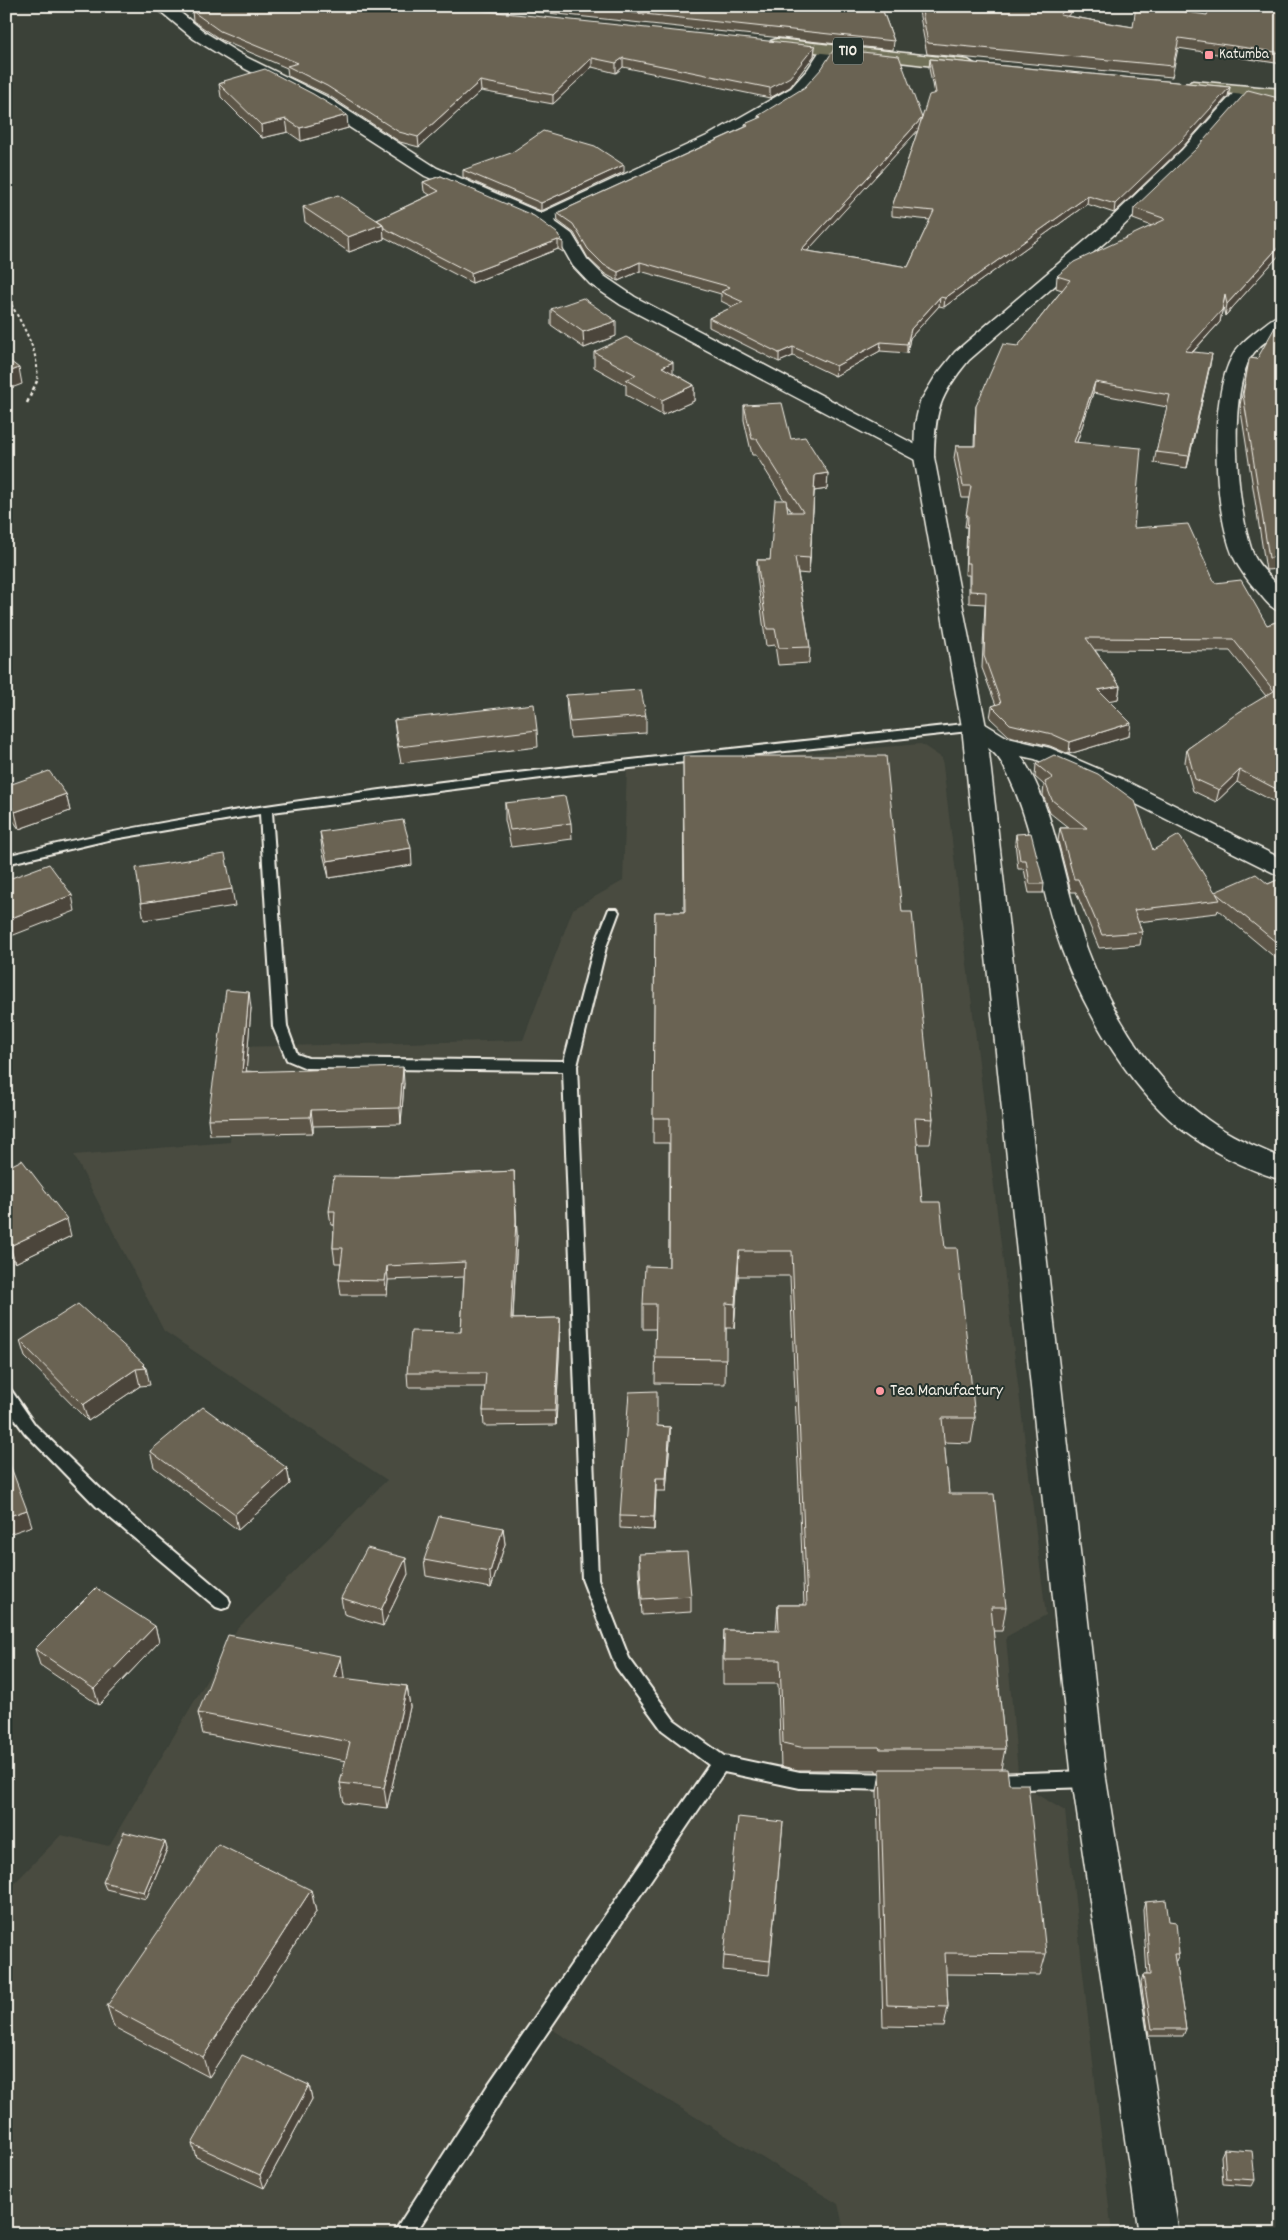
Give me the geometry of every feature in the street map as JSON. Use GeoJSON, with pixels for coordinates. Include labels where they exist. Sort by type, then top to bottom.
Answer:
{"type":"FeatureCollection","features":[{"type":"Feature","properties":{"kind":"highway","name":"T10"},"geometry":{"type":"LineString","coordinates":[[762,42],[986,67]]}},
{"type":"Feature","properties":{"kind":"highway"},"geometry":{"type":"LineString","coordinates":[[1177,84],[1244,91],[1280,91]]}},
{"type":"Feature","properties":{"kind":"street"},"geometry":{"type":"LineString","coordinates":[[162,6],[200,36],[236,58],[321,101],[431,172],[541,220],[566,238],[579,262],[597,280],[628,301],[924,457]]}},
{"type":"Feature","properties":{"kind":"street"},"geometry":{"type":"LineString","coordinates":[[541,220],[715,139],[759,114],[797,91],[814,72],[829,49]]}},
{"type":"Feature","properties":{"kind":"street"},"geometry":{"type":"LineString","coordinates":[[1159,2234],[1089,1779],[974,726],[924,457],[925,419],[930,398],[946,374],[984,336],[1112,227],[1188,154],[1244,91]]}},
{"type":"Feature","properties":{"kind":"street"},"geometry":{"type":"LineString","coordinates":[[1281,322],[1259,337],[1242,356],[1233,379],[1228,429],[1228,479],[1234,518],[1244,556],[1259,580],[1282,604]]}},
{"type":"Feature","properties":{"kind":"street"},"geometry":{"type":"LineString","coordinates":[[974,726],[1000,744],[1013,760],[1036,811],[1082,968],[1103,1012],[1144,1071],[1189,1121],[1233,1148],[1282,1170]]}},
{"type":"Feature","properties":{"kind":"street"},"geometry":{"type":"LineString","coordinates":[[1000,744],[1042,753],[1114,784],[1282,869]]}},
{"type":"Feature","properties":{"kind":"lane"},"geometry":{"type":"LineString","coordinates":[[6,860],[64,844],[266,808],[623,762],[974,726]]}},
{"type":"Feature","properties":{"kind":"lane"},"geometry":{"type":"LineString","coordinates":[[266,808],[280,1027],[292,1057],[306,1063],[570,1066]]}},
{"type":"Feature","properties":{"kind":"lane"},"geometry":{"type":"LineString","coordinates":[[613,912],[600,947],[570,1066],[590,1579],[622,1662],[668,1725],[720,1763],[800,1780],[914,1783]]}},
{"type":"Feature","properties":{"kind":"lane"},"geometry":{"type":"LineString","coordinates":[[6,1394],[30,1429],[102,1501],[179,1568],[222,1602]]}},
{"type":"Feature","properties":{"kind":"lane"},"geometry":{"type":"LineString","coordinates":[[403,2234],[495,2092],[720,1763]]}},
{"type":"Feature","properties":{"kind":"lane"},"geometry":{"type":"LineString","coordinates":[[972,1782],[1089,1779]]}},
{"type":"Feature","properties":{"kind":"path"},"geometry":{"type":"LineString","coordinates":[[6,295],[33,351],[37,368],[37,385],[27,403]]}},
{"type":"Feature","properties":{"kind":"shaded area"},"geometry":{"type":"Polygon","coordinates":[[[921,744],[942,758],[1046,1615],[1006,1637],[1019,1784],[1065,1811],[1112,2234],[845,2234],[838,2204],[545,2025],[416,2234],[6,2234],[6,1892],[61,1835],[109,1846],[237,1629],[387,1480],[164,1331],[74,1155],[230,1142],[236,1047],[523,1040],[573,909],[623,881],[627,768],[921,744]]]}},
{"type":"Feature","properties":{"kind":"building"},"geometry":{"type":"Polygon","coordinates":[[[211,6],[440,6],[815,46],[790,77],[770,88],[623,58],[616,63],[592,58],[553,95],[480,81],[418,137],[399,132],[327,86],[287,66],[298,63],[220,31],[192,11],[211,6]]]}},
{"type":"Feature","properties":{"kind":"building"},"geometry":{"type":"Polygon","coordinates":[[[570,6],[881,6],[894,41],[570,6]]]}},
{"type":"Feature","properties":{"kind":"building"},"geometry":{"type":"Polygon","coordinates":[[[921,6],[1068,6],[1060,15],[1133,27],[1136,6],[1207,15],[1211,6],[1282,6],[1282,53],[1179,38],[1173,66],[928,43],[921,6]]]}},
{"type":"Feature","properties":{"kind":"building"},"geometry":{"type":"Polygon","coordinates":[[[834,49],[899,56],[922,118],[929,95],[936,93],[930,59],[1230,87],[1182,140],[1115,204],[1088,196],[945,298],[940,297],[911,329],[907,344],[881,342],[836,366],[793,347],[779,353],[709,318],[743,302],[721,292],[730,287],[640,262],[618,272],[604,265],[588,249],[573,224],[557,213],[748,126],[745,124],[761,117],[758,116],[805,87],[822,68],[834,49]],[[922,118],[801,250],[908,267],[934,211],[892,207],[922,118]]]}},
{"type":"Feature","properties":{"kind":"building"},"geometry":{"type":"Polygon","coordinates":[[[265,69],[313,94],[347,115],[300,128],[286,119],[261,125],[219,84],[265,69]]]}},
{"type":"Feature","properties":{"kind":"building"},"geometry":{"type":"Polygon","coordinates":[[[1248,90],[1282,99],[1282,243],[1227,304],[1225,295],[1222,310],[1185,351],[1212,354],[1189,456],[1156,452],[1170,395],[1095,382],[1074,442],[1141,448],[1134,528],[1188,524],[1215,583],[1241,580],[1267,625],[1282,620],[1282,792],[1240,770],[1219,790],[1195,779],[1187,749],[1239,712],[1274,691],[1233,639],[1086,638],[1120,686],[1098,690],[1131,723],[1070,742],[1052,734],[1010,724],[992,706],[1001,703],[984,656],[986,592],[970,591],[970,563],[966,563],[968,515],[966,515],[971,486],[963,486],[956,446],[975,446],[976,406],[1003,344],[1018,346],[1070,280],[1057,276],[1074,262],[1166,219],[1134,208],[1197,148],[1248,90]]]}},
{"type":"Feature","properties":{"kind":"building"},"geometry":{"type":"Polygon","coordinates":[[[543,131],[595,146],[624,165],[541,203],[463,170],[511,153],[543,131]]]}},
{"type":"Feature","properties":{"kind":"building"},"geometry":{"type":"Polygon","coordinates":[[[441,176],[534,216],[557,233],[563,242],[558,240],[471,273],[384,228],[383,224],[377,220],[439,191],[423,182],[441,176]]]}},
{"type":"Feature","properties":{"kind":"building"},"geometry":{"type":"Polygon","coordinates":[[[338,195],[383,224],[348,237],[303,207],[338,195]]]}},
{"type":"Feature","properties":{"kind":"building"},"geometry":{"type":"Polygon","coordinates":[[[583,298],[616,321],[583,332],[551,309],[583,298]]]}},
{"type":"Feature","properties":{"kind":"building"},"geometry":{"type":"Polygon","coordinates":[[[1282,323],[1282,557],[1269,558],[1243,394],[1250,358],[1257,359],[1275,327],[1282,323]]]}},
{"type":"Feature","properties":{"kind":"building"},"geometry":{"type":"Polygon","coordinates":[[[626,337],[673,362],[662,367],[694,385],[662,400],[626,380],[636,375],[594,352],[626,337]]]}},
{"type":"Feature","properties":{"kind":"building"},"geometry":{"type":"Polygon","coordinates":[[[6,358],[19,368],[6,373],[6,358]]]}},
{"type":"Feature","properties":{"kind":"building"},"geometry":{"type":"Polygon","coordinates":[[[782,403],[791,439],[805,437],[828,473],[815,475],[810,558],[795,557],[810,647],[779,648],[775,629],[767,629],[757,560],[770,560],[775,500],[786,500],[788,512],[803,512],[757,439],[752,439],[744,405],[782,403]]]}},
{"type":"Feature","properties":{"kind":"building"},"geometry":{"type":"Polygon","coordinates":[[[641,690],[646,716],[570,722],[566,695],[641,690]]]}},
{"type":"Feature","properties":{"kind":"building"},"geometry":{"type":"Polygon","coordinates":[[[534,704],[537,730],[399,747],[394,720],[534,704]]]}},
{"type":"Feature","properties":{"kind":"building"},"geometry":{"type":"Polygon","coordinates":[[[1054,755],[1098,774],[1135,801],[1153,850],[1179,835],[1215,892],[1256,874],[1268,884],[1282,878],[1282,947],[1216,893],[1220,900],[1134,910],[1142,932],[1102,935],[1078,879],[1074,879],[1060,828],[1087,828],[1052,800],[1045,782],[1053,778],[1036,764],[1054,755]]]}},
{"type":"Feature","properties":{"kind":"building","name":"Tea Manufactury"},"geometry":{"type":"Polygon","coordinates":[[[683,756],[886,756],[902,912],[912,912],[933,1119],[915,1118],[922,1202],[940,1202],[945,1248],[957,1248],[975,1418],[942,1418],[949,1494],[994,1494],[1006,1607],[991,1607],[1005,1749],[800,1747],[783,1743],[780,1660],[724,1660],[724,1630],[779,1631],[778,1605],[807,1605],[792,1251],[739,1251],[735,1304],[726,1303],[726,1359],[655,1358],[656,1304],[643,1304],[645,1266],[669,1267],[670,1118],[653,1118],[655,912],[685,912],[683,756]]]}},
{"type":"Feature","properties":{"kind":"building"},"geometry":{"type":"Polygon","coordinates":[[[49,771],[66,794],[15,812],[6,799],[6,786],[49,771]]]}},
{"type":"Feature","properties":{"kind":"building"},"geometry":{"type":"Polygon","coordinates":[[[565,796],[571,823],[510,830],[505,803],[565,796]]]}},
{"type":"Feature","properties":{"kind":"building"},"geometry":{"type":"Polygon","coordinates":[[[403,820],[411,848],[327,861],[320,832],[403,820]]]}},
{"type":"Feature","properties":{"kind":"building"},"geometry":{"type":"Polygon","coordinates":[[[1031,833],[1044,884],[1030,884],[1026,860],[1020,860],[1016,834],[1031,833]]]}},
{"type":"Feature","properties":{"kind":"building"},"geometry":{"type":"Polygon","coordinates":[[[225,854],[232,889],[141,903],[136,868],[225,854]]]}},
{"type":"Feature","properties":{"kind":"building"},"geometry":{"type":"Polygon","coordinates":[[[49,864],[72,895],[6,920],[6,880],[49,864]]]}},
{"type":"Feature","properties":{"kind":"building"},"geometry":{"type":"Polygon","coordinates":[[[226,990],[249,992],[242,1072],[403,1067],[400,1108],[311,1110],[310,1117],[208,1119],[226,990]]]}},
{"type":"Feature","properties":{"kind":"building"},"geometry":{"type":"Polygon","coordinates":[[[22,1160],[67,1219],[10,1246],[6,1241],[6,1168],[22,1160]]]}},
{"type":"Feature","properties":{"kind":"building"},"geometry":{"type":"Polygon","coordinates":[[[514,1171],[516,1221],[511,1319],[560,1318],[555,1411],[483,1411],[486,1373],[407,1373],[411,1331],[461,1332],[465,1262],[387,1266],[385,1281],[339,1280],[343,1248],[333,1248],[335,1211],[329,1211],[334,1176],[395,1177],[514,1171]]]}},
{"type":"Feature","properties":{"kind":"building"},"geometry":{"type":"Polygon","coordinates":[[[78,1304],[144,1364],[146,1368],[136,1369],[83,1405],[20,1341],[78,1304]]]}},
{"type":"Feature","properties":{"kind":"building"},"geometry":{"type":"Polygon","coordinates":[[[657,1391],[657,1426],[670,1427],[666,1478],[656,1478],[654,1517],[620,1516],[629,1392],[657,1391]]]}},
{"type":"Feature","properties":{"kind":"building"},"geometry":{"type":"Polygon","coordinates":[[[203,1407],[287,1468],[235,1514],[150,1451],[203,1407]]]}},
{"type":"Feature","properties":{"kind":"building"},"geometry":{"type":"Polygon","coordinates":[[[6,1454],[27,1510],[6,1517],[6,1454]]]}},
{"type":"Feature","properties":{"kind":"building"},"geometry":{"type":"Polygon","coordinates":[[[439,1516],[503,1528],[490,1572],[424,1560],[439,1516]]]}},
{"type":"Feature","properties":{"kind":"building"},"geometry":{"type":"Polygon","coordinates":[[[367,1548],[406,1558],[381,1610],[341,1598],[367,1548]]]}},
{"type":"Feature","properties":{"kind":"building"},"geometry":{"type":"Polygon","coordinates":[[[687,1552],[691,1596],[642,1599],[639,1554],[687,1552]]]}},
{"type":"Feature","properties":{"kind":"building"},"geometry":{"type":"Polygon","coordinates":[[[96,1588],[155,1626],[94,1689],[35,1649],[96,1588]]]}},
{"type":"Feature","properties":{"kind":"building"},"geometry":{"type":"Polygon","coordinates":[[[228,1635],[341,1656],[334,1677],[407,1686],[384,1788],[340,1783],[350,1742],[198,1713],[228,1635]]]}},
{"type":"Feature","properties":{"kind":"building"},"geometry":{"type":"Polygon","coordinates":[[[880,1769],[1007,1769],[1009,1784],[1028,1784],[1046,1954],[945,1953],[948,2007],[887,2005],[880,1769]]]}},
{"type":"Feature","properties":{"kind":"building"},"geometry":{"type":"Polygon","coordinates":[[[738,1817],[783,1822],[770,1961],[724,1956],[738,1817]]]}},
{"type":"Feature","properties":{"kind":"building"},"geometry":{"type":"Polygon","coordinates":[[[124,1832],[165,1842],[144,1892],[103,1882],[124,1832]]]}},
{"type":"Feature","properties":{"kind":"building"},"geometry":{"type":"Polygon","coordinates":[[[218,1844],[311,1890],[203,2057],[107,2006],[218,1844]]]}},
{"type":"Feature","properties":{"kind":"building"},"geometry":{"type":"Polygon","coordinates":[[[1166,1900],[1169,1921],[1176,1922],[1179,1954],[1174,1954],[1186,2029],[1152,2029],[1143,1975],[1150,1975],[1145,1902],[1166,1900]]]}},
{"type":"Feature","properties":{"kind":"building"},"geometry":{"type":"Polygon","coordinates":[[[242,2055],[309,2085],[260,2175],[192,2144],[242,2055]]]}},
{"type":"Feature","properties":{"kind":"building"},"geometry":{"type":"Polygon","coordinates":[[[1224,2149],[1252,2151],[1255,2180],[1226,2178],[1224,2149]]]}},
{"type":"Feature","properties":{"kind":"place","name":"Katumba"},"geometry":{"type":"Point","coordinates":[1209,55]}},
{"type":"Feature","properties":{"kind":"place","name":"Tea Manufactury"},"geometry":{"type":"Point","coordinates":[880,1391]}}]}
